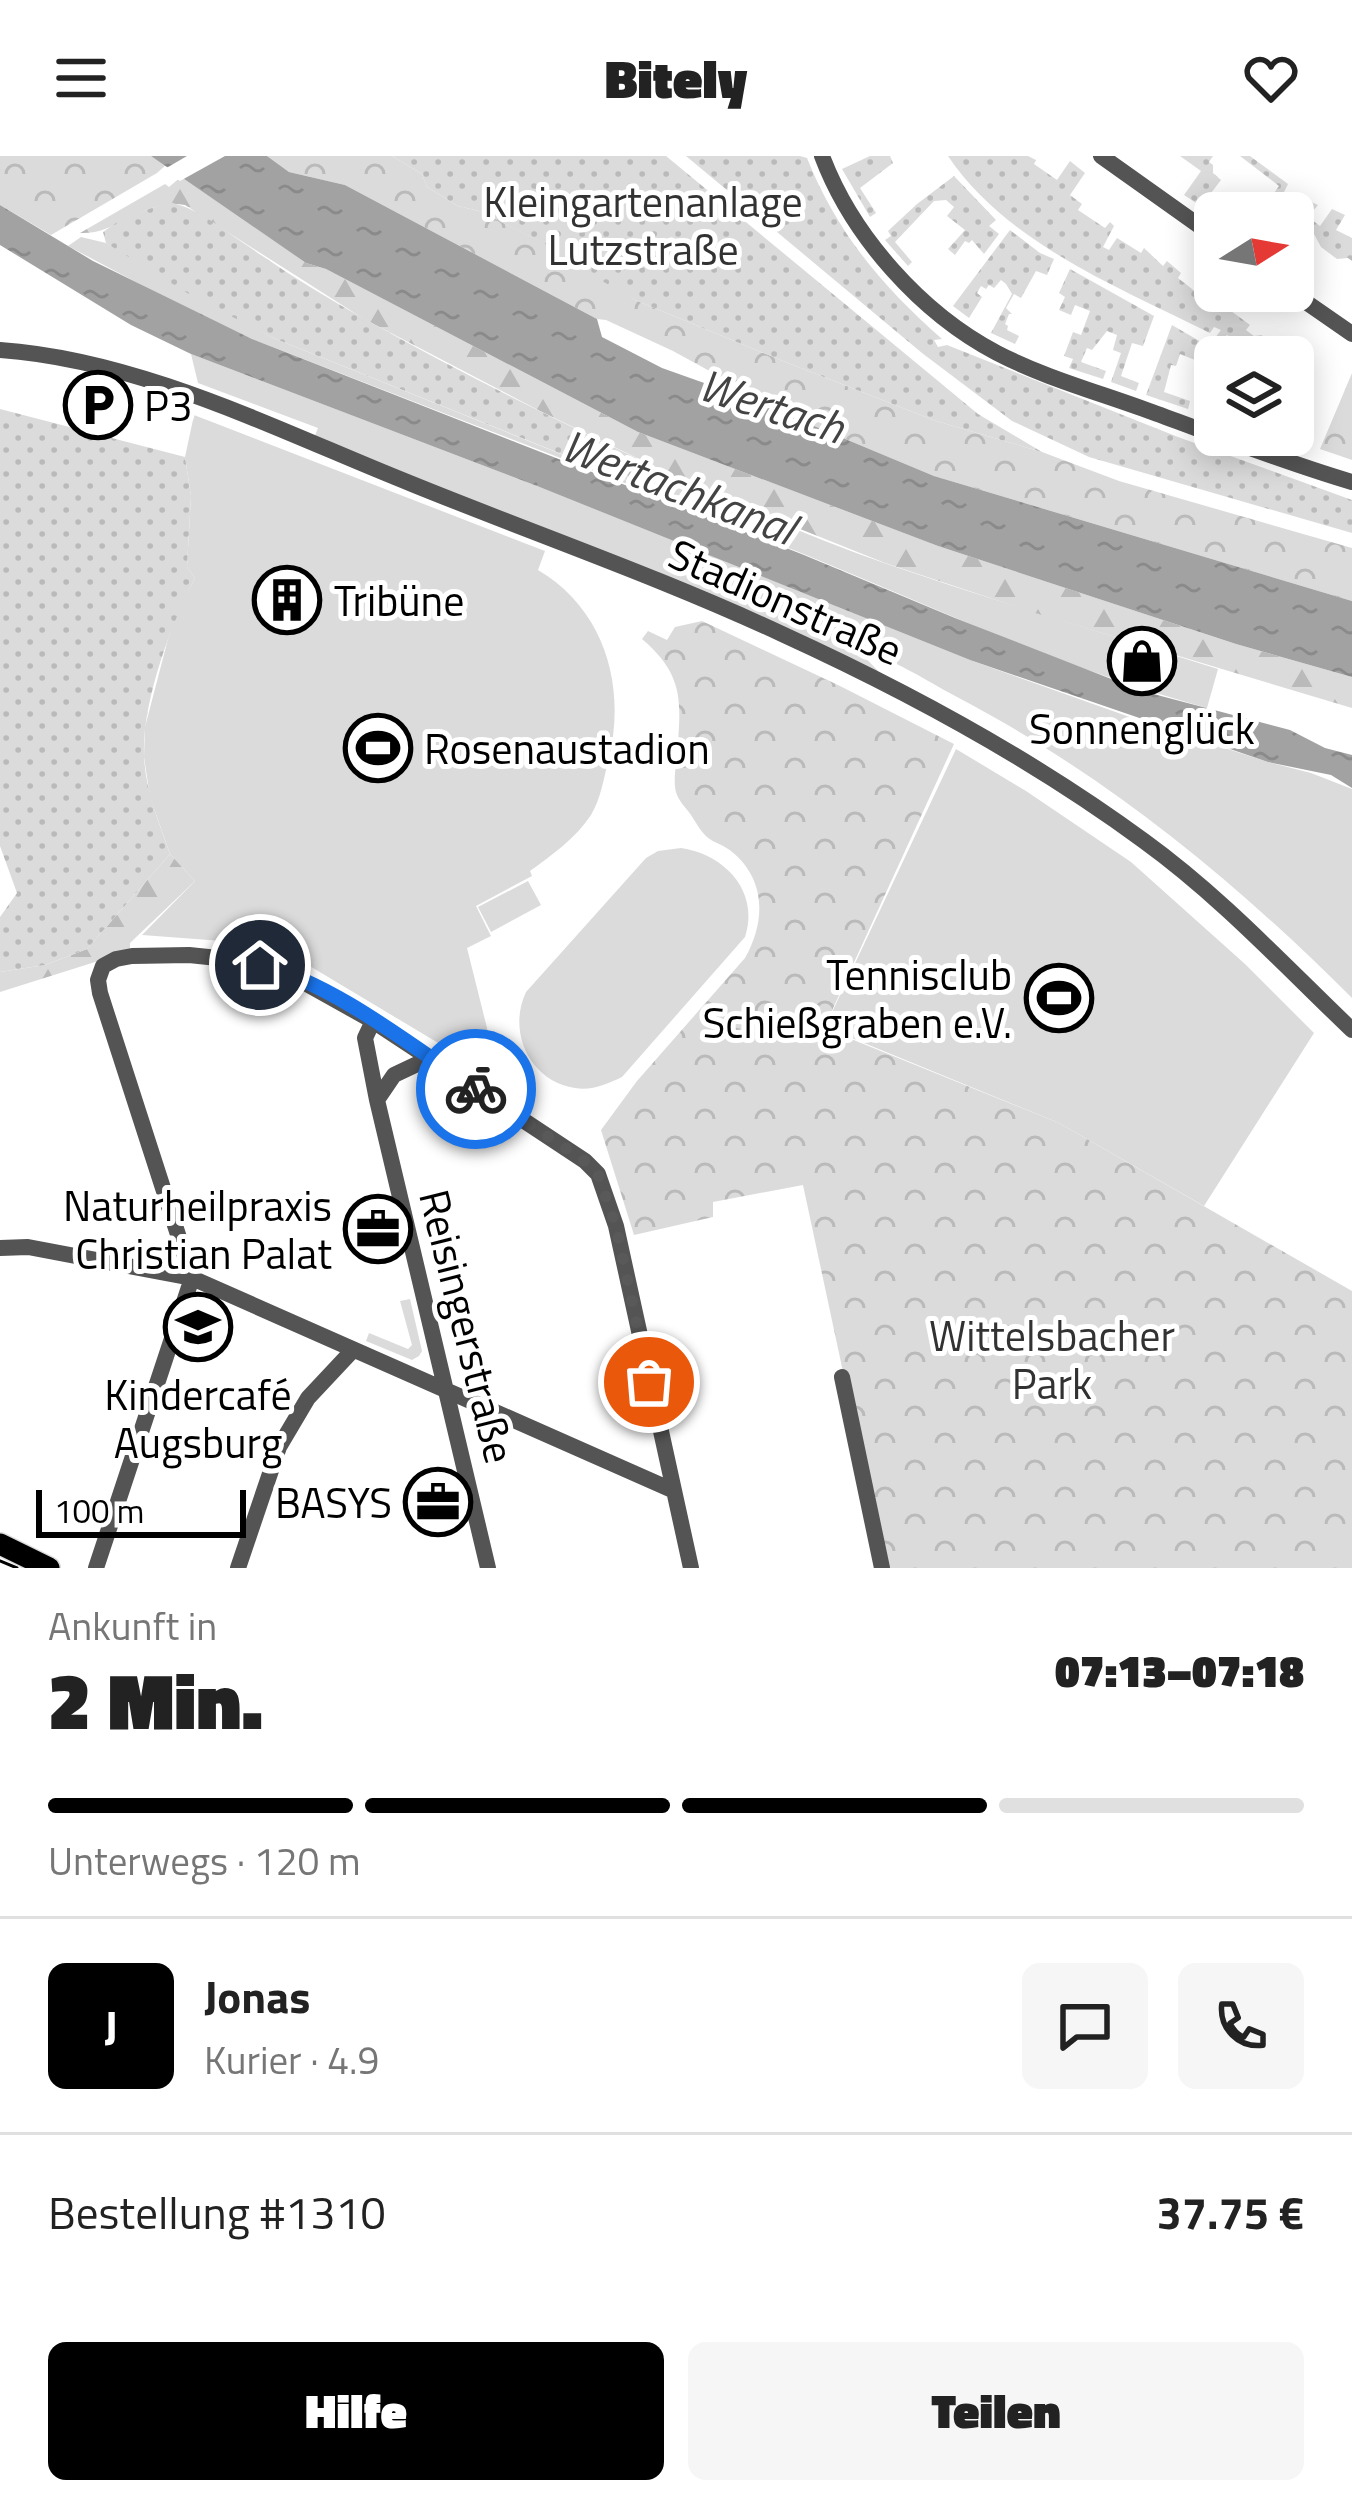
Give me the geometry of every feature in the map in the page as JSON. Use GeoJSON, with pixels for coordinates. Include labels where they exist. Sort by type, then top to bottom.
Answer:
{"type":"FeatureCollection","features":[{"type":"Feature","properties":{"kind":"main road"},"geometry":{"type":"LineString","coordinates":[[0,1544],[50,1568]]}},
{"type":"Feature","properties":{"kind":"street"},"geometry":{"type":"LineString","coordinates":[[822,156],[863,232],[890,265],[942,315],[996,352],[1294,465],[1352,482]]}},
{"type":"Feature","properties":{"kind":"street"},"geometry":{"type":"LineString","coordinates":[[1102,156],[1194,222]]}},
{"type":"Feature","properties":{"kind":"street"},"geometry":{"type":"LineString","coordinates":[[1314,307],[1352,334]]}},
{"type":"Feature","properties":{"kind":"street","name":"Stadionstraße"},"geometry":{"type":"LineString","coordinates":[[0,350],[37,352],[170,387],[718,606],[947,715],[1052,777],[1146,842],[1221,902],[1352,1030]]}},
{"type":"Feature","properties":{"kind":"street"},"geometry":{"type":"LineString","coordinates":[[96,1568],[192,1278],[99,988],[103,966],[116,959],[189,955],[227,958],[289,974],[373,1021],[598,1174],[616,1226],[691,1568]]}},
{"type":"Feature","properties":{"kind":"street","name":"Reisingerstraße"},"geometry":{"type":"LineString","coordinates":[[373,1021],[365,1038],[377,1100],[488,1568]]}},
{"type":"Feature","properties":{"kind":"street"},"geometry":{"type":"LineString","coordinates":[[377,1100],[394,1075],[430,1058]]}},
{"type":"Feature","properties":{"kind":"street"},"geometry":{"type":"LineString","coordinates":[[0,1249],[28,1247],[192,1278],[672,1490]]}},
{"type":"Feature","properties":{"kind":"street"},"geometry":{"type":"LineString","coordinates":[[238,1568],[279,1447],[308,1398],[353,1350]]}},
{"type":"Feature","properties":{"kind":"street"},"geometry":{"type":"LineString","coordinates":[[842,1377],[882,1568]]}},
{"type":"Feature","properties":{"kind":"green space"},"geometry":{"type":"Polygon","coordinates":[[[0,156],[151,156],[166,165],[51,235],[0,205],[0,156]]]}},
{"type":"Feature","properties":{"kind":"green space"},"geometry":{"type":"Polygon","coordinates":[[[267,156],[392,156],[422,174],[427,187],[458,206],[479,211],[566,254],[635,300],[783,361],[936,421],[1119,481],[1352,548],[1352,601],[934,476],[752,400],[673,351],[597,319],[345,185],[289,172],[267,156]]]}},
{"type":"Feature","properties":{"kind":"green space","name":"Kleingartenanlage Lutzstraße"},"geometry":{"type":"Polygon","coordinates":[[[392,156],[666,156],[978,414],[1042,452],[936,421],[635,300],[564,259],[565,254],[479,211],[458,206],[427,187],[422,174],[392,156]]]}},
{"type":"Feature","properties":{"kind":"green space","name":"Kleingartenanlage Lutzstraße"},"geometry":{"type":"Polygon","coordinates":[[[686,156],[807,158],[847,234],[900,299],[942,339],[934,340],[938,347],[947,345],[1194,443],[1194,456],[1230,456],[1352,500],[1352,533],[1089,457],[1012,421],[922,353],[686,156]]]}},
{"type":"Feature","properties":{"kind":"green space"},"geometry":{"type":"Polygon","coordinates":[[[870,156],[890,156],[893,163],[860,188],[876,213],[870,217],[842,169],[870,156]]]}},
{"type":"Feature","properties":{"kind":"green space"},"geometry":{"type":"Polygon","coordinates":[[[948,156],[1028,156],[1057,180],[1070,161],[1085,173],[1070,195],[1082,204],[1078,210],[1105,228],[1110,222],[1114,226],[1103,247],[1109,250],[1117,238],[1141,253],[1144,248],[1163,266],[1167,261],[1194,291],[1194,312],[1232,312],[1250,325],[1246,330],[1254,336],[1216,336],[1221,330],[1214,327],[1210,333],[1103,280],[1033,238],[972,187],[948,156]]]}},
{"type":"Feature","properties":{"kind":"green space"},"geometry":{"type":"Polygon","coordinates":[[[1180,156],[1213,156],[1209,162],[1221,180],[1212,192],[1194,192],[1194,201],[1184,195],[1201,171],[1180,156]]]}},
{"type":"Feature","properties":{"kind":"green space"},"geometry":{"type":"Polygon","coordinates":[[[1240,156],[1250,156],[1288,184],[1284,192],[1275,192],[1279,186],[1240,156]]]}},
{"type":"Feature","properties":{"kind":"green space"},"geometry":{"type":"Polygon","coordinates":[[[182,176],[306,263],[326,269],[638,432],[938,546],[1352,677],[1352,708],[885,563],[703,490],[364,319],[185,205],[157,206],[107,228],[80,233],[182,176]]]}},
{"type":"Feature","properties":{"kind":"green space"},"geometry":{"type":"Polygon","coordinates":[[[954,176],[996,220],[989,226],[999,234],[984,254],[972,240],[965,241],[955,255],[948,249],[965,230],[947,216],[954,207],[946,200],[934,201],[895,242],[912,262],[908,266],[885,240],[891,236],[888,231],[954,176]]]}},
{"type":"Feature","properties":{"kind":"green space"},"geometry":{"type":"Polygon","coordinates":[[[168,202],[200,214],[305,284],[401,339],[659,469],[651,490],[271,337],[106,243],[103,232],[122,219],[168,202]]]}},
{"type":"Feature","properties":{"kind":"green space"},"geometry":{"type":"Polygon","coordinates":[[[1332,209],[1345,215],[1336,230],[1352,238],[1352,261],[1337,259],[1321,247],[1314,222],[1320,226],[1332,209]]]}},
{"type":"Feature","properties":{"kind":"green space"},"geometry":{"type":"Polygon","coordinates":[[[1010,230],[1054,259],[1047,275],[1036,271],[1021,298],[1014,294],[1006,308],[1012,314],[1005,324],[1007,330],[1019,336],[1015,344],[991,333],[1012,294],[1001,280],[994,288],[981,286],[977,293],[982,297],[969,318],[953,306],[1010,230]]]}},
{"type":"Feature","properties":{"kind":"green space"},"geometry":{"type":"Polygon","coordinates":[[[81,237],[106,243],[271,337],[650,490],[659,469],[772,520],[887,564],[1218,669],[1207,708],[1054,658],[737,527],[252,339],[68,246],[81,237]]]}},
{"type":"Feature","properties":{"kind":"green space"},"geometry":{"type":"Polygon","coordinates":[[[1070,269],[1154,316],[1143,346],[1132,343],[1121,376],[1139,383],[1136,391],[1111,382],[1121,353],[1113,350],[1117,335],[1107,331],[1092,350],[1087,348],[1081,362],[1106,371],[1103,379],[1069,368],[1073,359],[1064,356],[1073,332],[1081,335],[1090,311],[1075,305],[1071,315],[1059,310],[1065,297],[1059,293],[1070,269]]]}},
{"type":"Feature","properties":{"kind":"green space"},"geometry":{"type":"Polygon","coordinates":[[[1172,325],[1194,338],[1194,360],[1180,354],[1176,366],[1171,365],[1164,392],[1190,401],[1188,409],[1146,395],[1172,325]]]}},
{"type":"Feature","properties":{"kind":"green space"},"geometry":{"type":"Polygon","coordinates":[[[191,354],[537,486],[970,660],[1352,789],[1352,998],[1166,832],[1012,727],[884,659],[858,650],[878,671],[866,674],[312,443],[318,428],[198,383],[191,354]]]}},
{"type":"Feature","properties":{"kind":"green space"},"geometry":{"type":"Polygon","coordinates":[[[1352,373],[1352,460],[1320,449],[1352,373]]]}},
{"type":"Feature","properties":{"kind":"green space"},"geometry":{"type":"Polygon","coordinates":[[[0,409],[185,457],[191,496],[187,567],[195,578],[160,664],[145,734],[147,781],[170,854],[87,949],[45,965],[0,972],[0,917],[17,893],[0,846],[0,409]]]}},
{"type":"Feature","properties":{"kind":"green space","name":"Rosenaustadion"},"geometry":{"type":"Polygon","coordinates":[[[194,415],[545,551],[538,570],[561,587],[595,629],[606,654],[615,707],[597,802],[578,831],[530,871],[532,876],[476,906],[491,936],[467,948],[500,1080],[293,956],[222,941],[142,935],[195,881],[170,854],[150,797],[144,757],[145,727],[168,639],[195,578],[187,567],[191,496],[185,457],[194,415]]]}},
{"type":"Feature","properties":{"kind":"green space","name":"Wittelsbacher Park"},"geometry":{"type":"Polygon","coordinates":[[[702,621],[954,744],[824,1028],[1059,1123],[1352,1291],[1352,1568],[885,1568],[803,1185],[713,1202],[713,1217],[634,1235],[601,1130],[637,1081],[745,958],[759,915],[756,887],[743,862],[705,835],[677,795],[677,691],[666,665],[642,639],[648,631],[667,640],[675,627],[702,621]]]}},
{"type":"Feature","properties":{"kind":"green space","name":"Tennisclub Schießgraben e.V."},"geometry":{"type":"Polygon","coordinates":[[[956,749],[1131,862],[1314,1033],[1204,1206],[1059,1123],[825,1027],[956,749]]]}},
{"type":"Feature","properties":{"kind":"green space"},"geometry":{"type":"Polygon","coordinates":[[[681,848],[711,858],[735,877],[747,905],[745,937],[622,1077],[587,1089],[559,1084],[526,1052],[519,1023],[526,992],[646,858],[681,848]]]}},
{"type":"Feature","properties":{"kind":"green space"},"geometry":{"type":"Polygon","coordinates":[[[170,854],[195,881],[130,943],[130,951],[0,992],[0,972],[45,965],[87,949],[170,854]]]}},
{"type":"Feature","properties":{"kind":"green space"},"geometry":{"type":"Polygon","coordinates":[[[528,881],[541,905],[491,932],[478,907],[528,881]]]}},
{"type":"Feature","properties":{"kind":"green space"},"geometry":{"type":"Polygon","coordinates":[[[410,1299],[422,1351],[412,1360],[366,1341],[369,1333],[408,1349],[412,1345],[400,1301],[410,1299]]]}},
{"type":"Feature","properties":{"kind":"water"},"geometry":{"type":"Polygon","coordinates":[[[151,156],[267,156],[289,172],[345,185],[597,319],[602,337],[662,368],[934,476],[1352,601],[1352,677],[938,546],[638,432],[326,269],[306,263],[151,156]]]}},
{"type":"Feature","properties":{"kind":"water"},"geometry":{"type":"Polygon","coordinates":[[[0,205],[93,261],[252,339],[1142,691],[1290,730],[1325,748],[1352,755],[1352,788],[1331,775],[1268,762],[970,660],[537,486],[191,354],[131,325],[0,245],[0,205]]]}},
{"type":"Feature","properties":{"kind":"pier"},"geometry":{"type":"Polygon","coordinates":[[[187,156],[225,156],[180,181],[163,170],[187,156]]]}},
{"type":"Feature","properties":{"kind":"tram line"},"geometry":{"type":"LineString","coordinates":[[0,1561],[17,1568]]}},
{"type":"Feature","properties":{"kind":"way so far"},"geometry":{"type":"LineString","coordinates":[[476,1089],[598,1174],[616,1226],[649,1382]]}},
{"type":"Feature","properties":{"kind":"place","name":"P3"},"geometry":{"type":"Point","coordinates":[98,405]}},
{"type":"Feature","properties":{"kind":"place","name":"Tribüne"},"geometry":{"type":"Point","coordinates":[287,600]}},
{"type":"Feature","properties":{"kind":"place","name":"Sonnenglück"},"geometry":{"type":"Point","coordinates":[1142,661]}},
{"type":"Feature","properties":{"kind":"place","name":"Rosenaustadion"},"geometry":{"type":"Point","coordinates":[378,748]}},
{"type":"Feature","properties":{"kind":"place","name":"Tennisclub Schießgraben e.V."},"geometry":{"type":"Point","coordinates":[1059,998]}},
{"type":"Feature","properties":{"kind":"place","name":"Naturheilpraxis Christian Palat"},"geometry":{"type":"Point","coordinates":[378,1229]}},
{"type":"Feature","properties":{"kind":"place","name":"Kindercafé Augsburg"},"geometry":{"type":"Point","coordinates":[198,1327]}},
{"type":"Feature","properties":{"kind":"place","name":"BASYS"},"geometry":{"type":"Point","coordinates":[438,1502]}},
{"type":"Feature","properties":{"kind":"route"},"geometry":{"type":"LineString","coordinates":[[260,965],[289,974],[348,1005],[476,1089]]}},
{"type":"Feature","properties":{"kind":"water label","name":"Wertach"},"geometry":{"type":"Point","coordinates":[772,405]}},
{"type":"Feature","properties":{"kind":"water label","name":"Wertachkanal"},"geometry":{"type":"Point","coordinates":[679,486]}}]}
